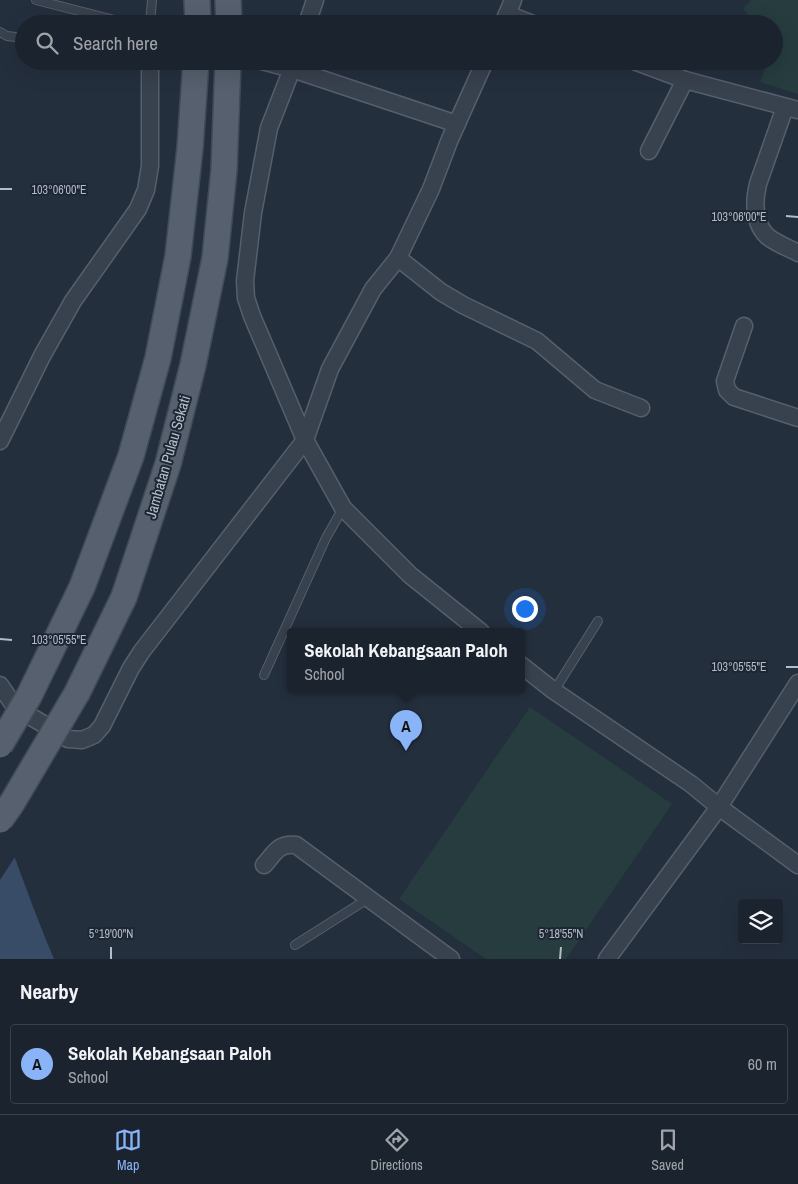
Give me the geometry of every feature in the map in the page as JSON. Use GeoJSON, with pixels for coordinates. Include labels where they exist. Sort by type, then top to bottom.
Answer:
{"type":"FeatureCollection","features":[{"type":"Feature","properties":{"kind":"main road"},"geometry":{"type":"LineString","coordinates":[[197,0],[198,15]]}},
{"type":"Feature","properties":{"kind":"main road"},"geometry":{"type":"LineString","coordinates":[[228,0],[229,15]]}},
{"type":"Feature","properties":{"kind":"main road"},"geometry":{"type":"LineString","coordinates":[[0,745],[29,696],[82,587],[131,456],[158,358],[178,256],[190,148],[195,70]]}},
{"type":"Feature","properties":{"kind":"main road","name":"Jambatan Pulau Sekati"},"geometry":{"type":"LineString","coordinates":[[0,820],[77,693],[124,597],[168,464],[193,365],[215,258],[224,170],[228,70]]}},
{"type":"Feature","properties":{"kind":"street"},"geometry":{"type":"LineString","coordinates":[[310,15],[314,0]]}},
{"type":"Feature","properties":{"kind":"street"},"geometry":{"type":"LineString","coordinates":[[0,441],[42,356],[68,309],[138,209],[146,190],[150,166],[150,70]]}},
{"type":"Feature","properties":{"kind":"street"},"geometry":{"type":"LineString","coordinates":[[291,70],[269,128],[253,213],[245,281],[246,298],[305,440],[343,508],[410,575],[476,628]]}},
{"type":"Feature","properties":{"kind":"street"},"geometry":{"type":"LineString","coordinates":[[307,70],[456,124]]}},
{"type":"Feature","properties":{"kind":"street"},"geometry":{"type":"LineString","coordinates":[[0,684],[15,707],[68,739],[82,740],[94,735],[102,726],[131,668],[142,652],[305,440],[330,369],[373,289],[398,258],[431,188],[456,124],[481,70]]}},
{"type":"Feature","properties":{"kind":"street"},"geometry":{"type":"LineString","coordinates":[[658,70],[685,80],[792,109],[758,184],[755,208],[760,225],[768,236],[798,253]]}},
{"type":"Feature","properties":{"kind":"street"},"geometry":{"type":"LineString","coordinates":[[649,151],[685,80]]}},
{"type":"Feature","properties":{"kind":"street"},"geometry":{"type":"LineString","coordinates":[[398,258],[441,292],[463,305],[537,341],[595,390],[641,408]]}},
{"type":"Feature","properties":{"kind":"street"},"geometry":{"type":"LineString","coordinates":[[744,326],[725,381],[727,390],[734,396],[798,418]]}},
{"type":"Feature","properties":{"kind":"street"},"geometry":{"type":"LineString","coordinates":[[525,668],[554,692],[691,784],[798,865]]}},
{"type":"Feature","properties":{"kind":"street"},"geometry":{"type":"LineString","coordinates":[[607,959],[719,806],[798,683]]}},
{"type":"Feature","properties":{"kind":"street"},"geometry":{"type":"LineString","coordinates":[[264,865],[277,849],[285,844],[296,845],[451,959]]}},
{"type":"Feature","properties":{"kind":"lane"},"geometry":{"type":"LineString","coordinates":[[36,0],[95,15]]}},
{"type":"Feature","properties":{"kind":"lane"},"geometry":{"type":"LineString","coordinates":[[151,15],[152,0]]}},
{"type":"Feature","properties":{"kind":"lane"},"geometry":{"type":"LineString","coordinates":[[0,32],[7,36],[15,37]]}},
{"type":"Feature","properties":{"kind":"lane"},"geometry":{"type":"LineString","coordinates":[[264,675],[322,546],[343,508]]}},
{"type":"Feature","properties":{"kind":"lane"},"geometry":{"type":"LineString","coordinates":[[554,692],[598,621]]}},
{"type":"Feature","properties":{"kind":"lane"},"geometry":{"type":"LineString","coordinates":[[295,945],[369,898]]}},
{"type":"Feature","properties":{"kind":"green space"},"geometry":{"type":"Polygon","coordinates":[[[751,0],[798,0],[798,94],[760,82],[765,70],[783,70],[783,15],[749,15],[743,9],[751,0]]]}},
{"type":"Feature","properties":{"kind":"green space"},"geometry":{"type":"Polygon","coordinates":[[[530,707],[672,804],[566,959],[486,959],[399,899],[530,707]]]}},
{"type":"Feature","properties":{"kind":"water"},"geometry":{"type":"Polygon","coordinates":[[[0,818],[33,906],[54,959],[0,959],[0,818]]]}},
{"type":"Feature","properties":{"kind":"pier"},"geometry":{"type":"Polygon","coordinates":[[[0,815],[17,854],[0,880],[0,815]]]}},
{"type":"Feature","properties":{"kind":"place","name":"Sekolah Kebangsaan Paloh"},"geometry":{"type":"Point","coordinates":[406,751]}}]}
